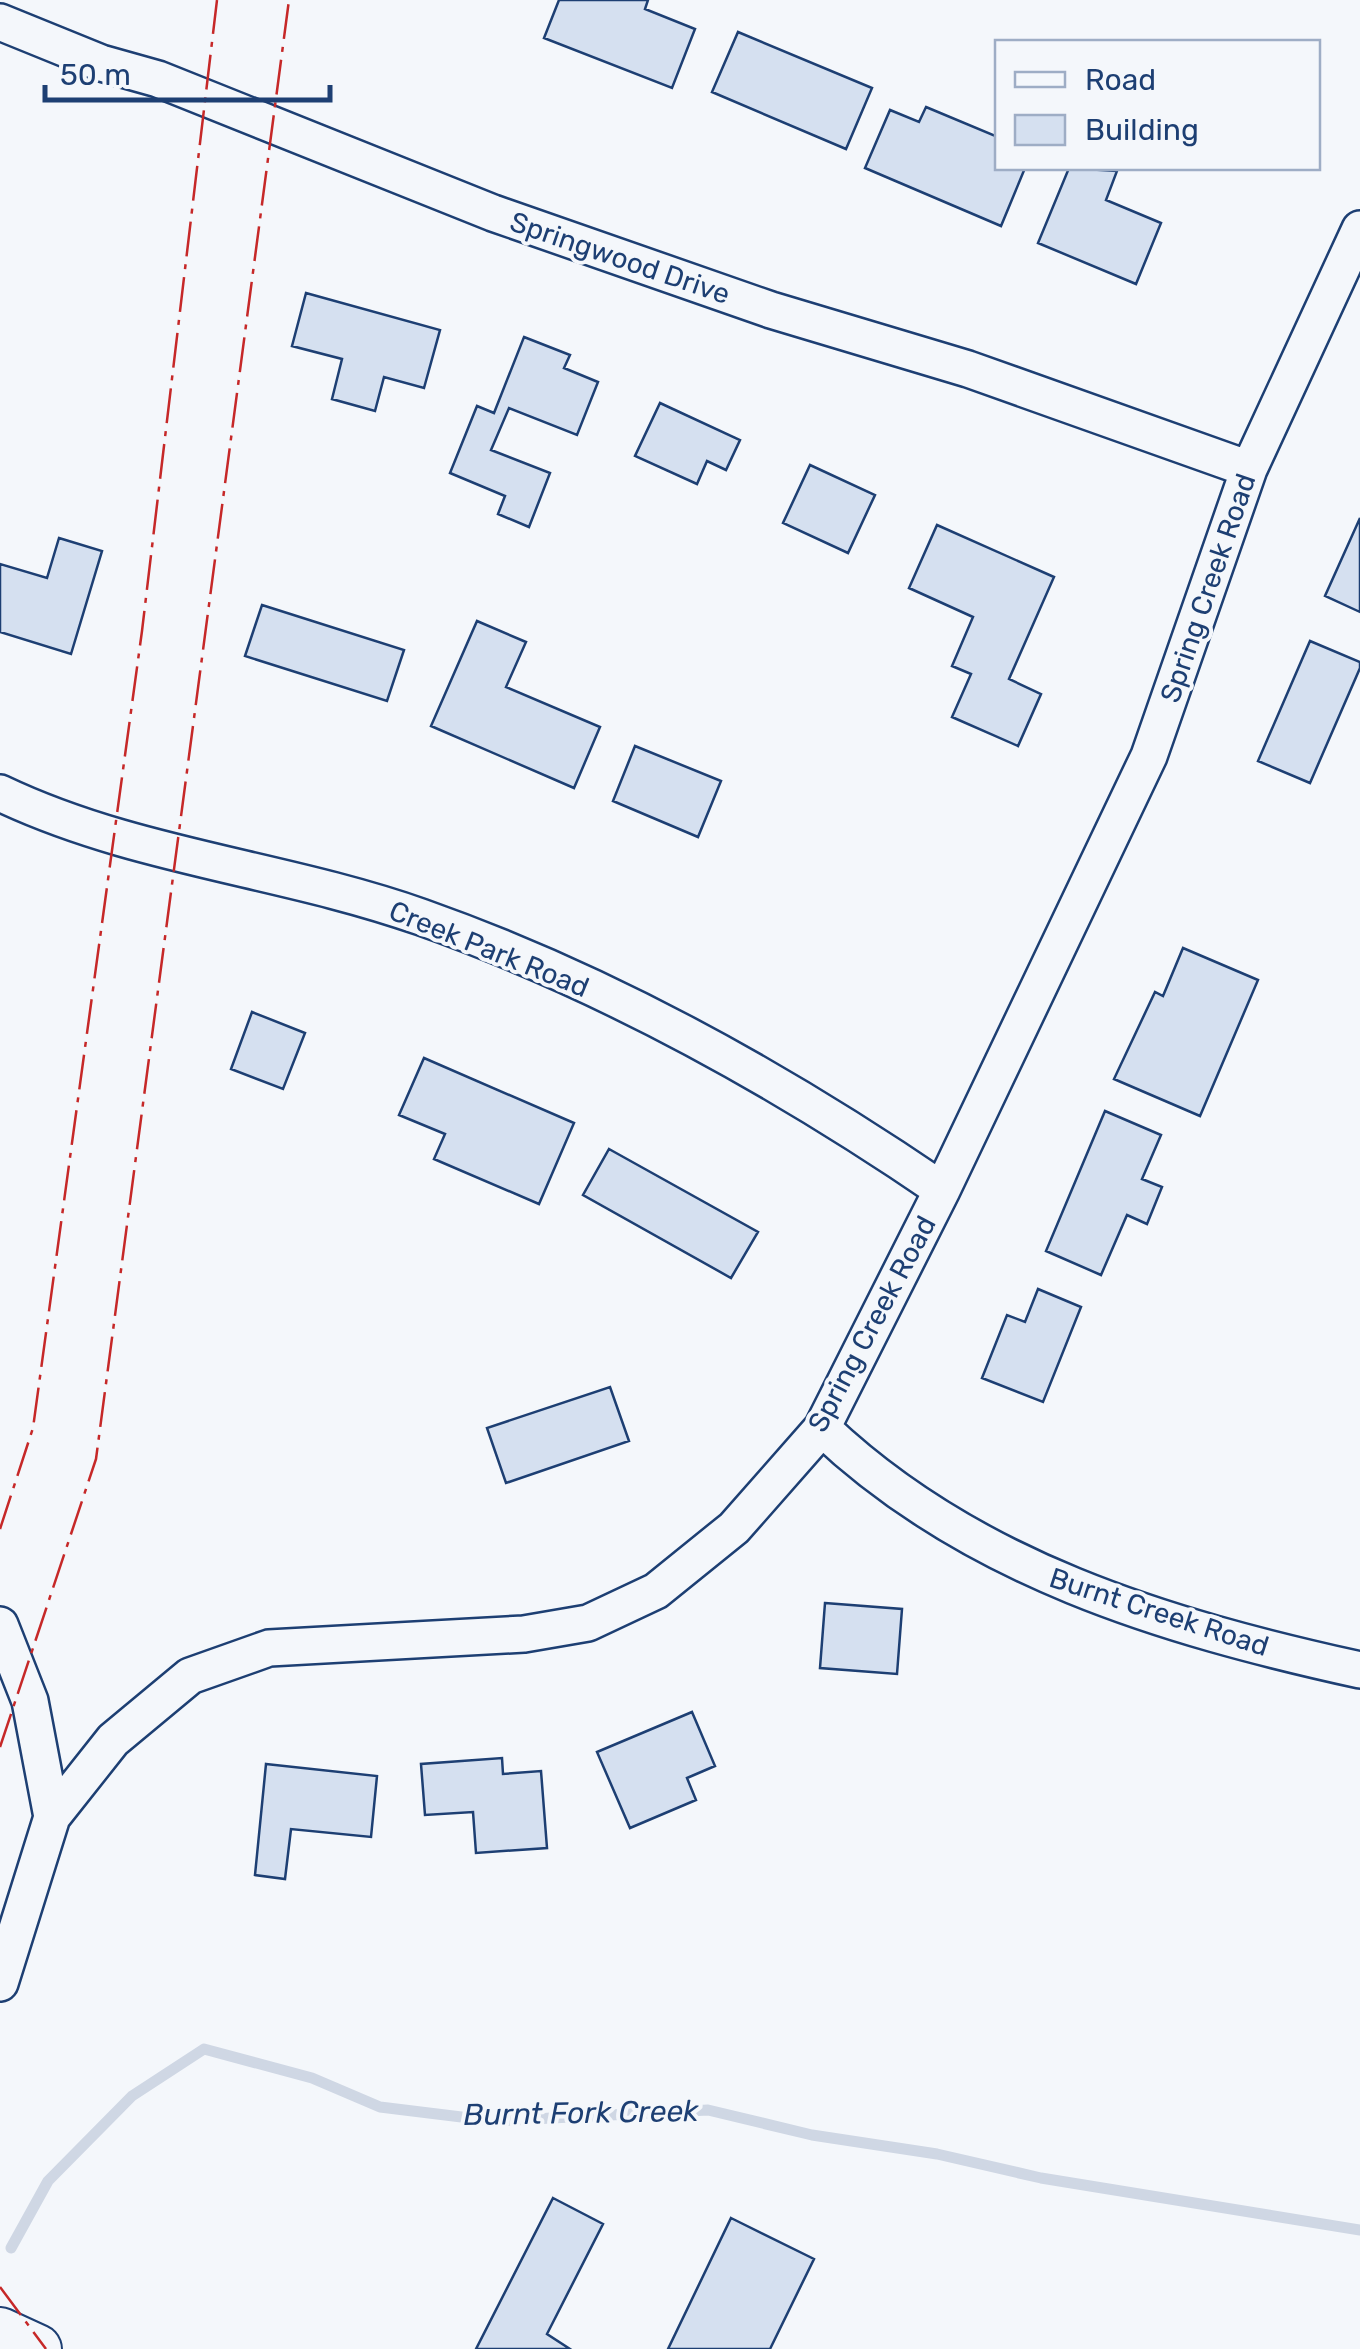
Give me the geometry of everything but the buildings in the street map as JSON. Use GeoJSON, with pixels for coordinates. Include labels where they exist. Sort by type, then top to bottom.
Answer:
{"type":"FeatureCollection","features":[{"type":"Feature","properties":{"kind":"main road"},"geometry":{"type":"LineString","coordinates":[[0,2332],[37,2349]]}},
{"type":"Feature","properties":{"kind":"street","name":"Springwood Drive"},"geometry":{"type":"LineString","coordinates":[[0,22],[101,63],[158,79],[492,213],[771,310],[968,369],[1250,469]]}},
{"type":"Feature","properties":{"kind":"street","name":"Spring Creek Road"},"geometry":{"type":"LineString","coordinates":[[0,1983],[52,1817],[113,1740],[190,1676],[269,1648],[524,1634],[588,1623],[656,1591],[734,1528],[822,1428],[942,1190],[1149,756],[1250,469],[1360,228]]}},
{"type":"Feature","properties":{"kind":"street","name":"Creek Park Road"},"geometry":{"type":"LineString","coordinates":[[0,793],[51,817],[132,844],[418,916],[552,968],[826,1111],[942,1190]]}},
{"type":"Feature","properties":{"kind":"street","name":"Burnt Creek Road"},"geometry":{"type":"LineString","coordinates":[[822,1428],[872,1475],[966,1538],[1066,1586],[1256,1647],[1360,1670]]}},
{"type":"Feature","properties":{"kind":"street"},"geometry":{"type":"LineString","coordinates":[[0,1625],[30,1701],[52,1817]]}},
{"type":"Feature","properties":{"kind":"waterway","name":"Burnt Fork Creek"},"geometry":{"type":"LineString","coordinates":[[11,2248],[48,2181],[132,2096],[204,2049],[312,2078],[380,2107],[494,2121],[708,2110],[812,2135],[937,2154],[1041,2178],[1360,2230]]}},
{"type":"Feature","properties":{"kind":"power"},"geometry":{"type":"LineString","coordinates":[[0,1529],[33,1428],[142,631],[217,0]]}},
{"type":"Feature","properties":{"kind":"power"},"geometry":{"type":"LineString","coordinates":[[0,1747],[96,1459],[289,0]]}},
{"type":"Feature","properties":{"kind":"power"},"geometry":{"type":"LineString","coordinates":[[0,2287],[46,2349]]}}]}
